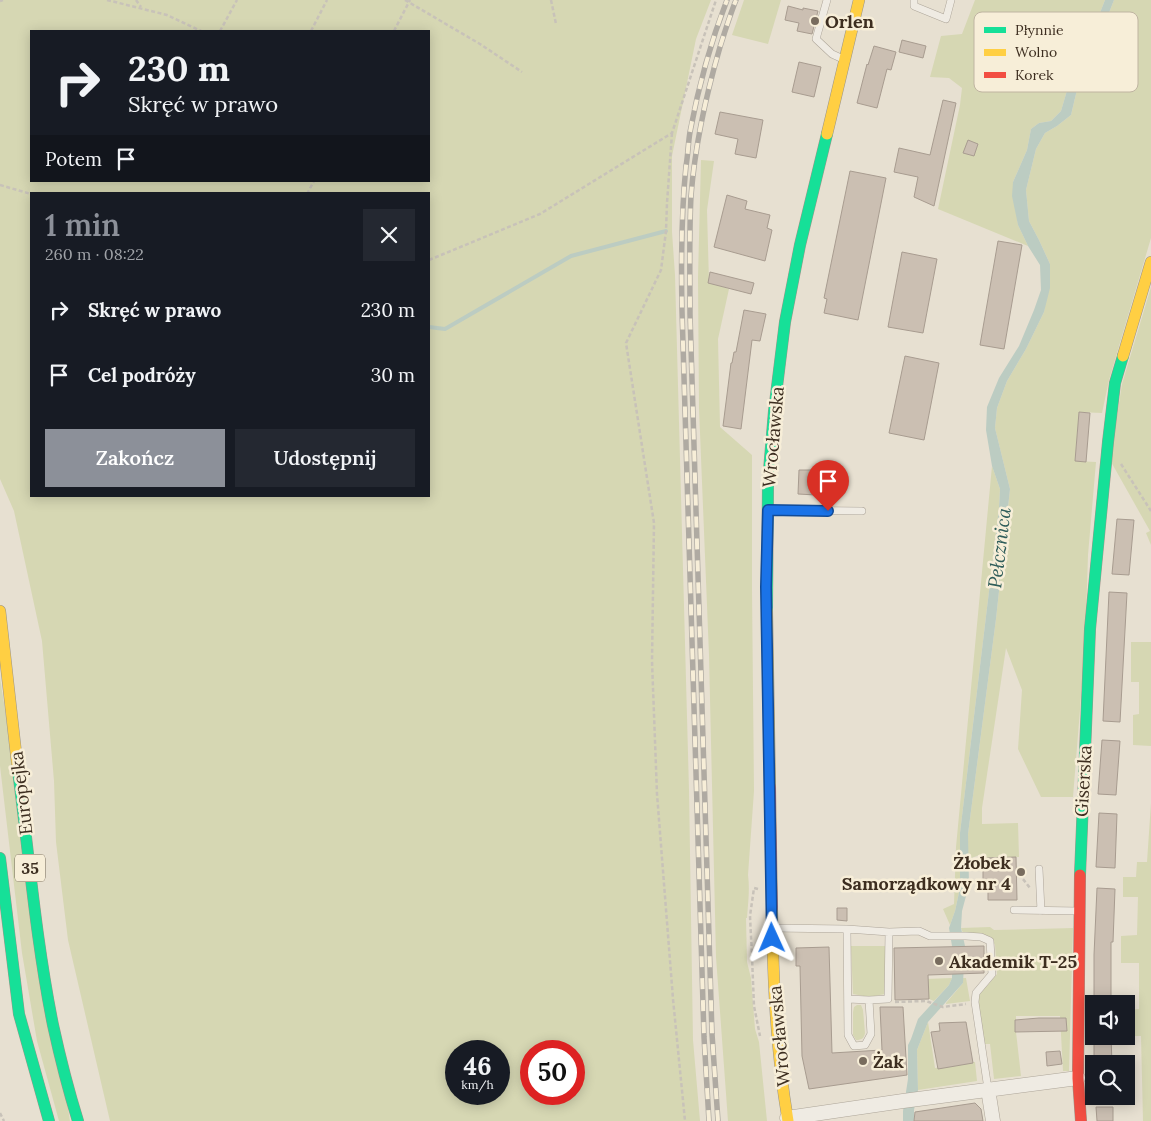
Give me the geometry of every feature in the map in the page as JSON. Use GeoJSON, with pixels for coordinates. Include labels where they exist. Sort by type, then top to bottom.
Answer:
{"type":"FeatureCollection","features":[{"type":"Feature","properties":{"kind":"main road","name":"Wrocławska"},"geometry":{"type":"LineString","coordinates":[[788,1119],[778,1046],[772,928],[766,587],[770,452],[785,322],[800,245],[859,0]]}},
{"type":"Feature","properties":{"kind":"main road","name":"Giserska"},"geometry":{"type":"LineString","coordinates":[[1081,1121],[1078,1078],[1080,851],[1090,629],[1115,383],[1151,262]]}},
{"type":"Feature","properties":{"kind":"main road","name":"Europejka"},"geometry":{"type":"LineString","coordinates":[[0,612],[34,898],[49,1006],[68,1092],[78,1121]]}},
{"type":"Feature","properties":{"kind":"main road","name":"35"},"geometry":{"type":"LineString","coordinates":[[0,858],[19,1014],[48,1121]]}},
{"type":"Feature","properties":{"kind":"street"},"geometry":{"type":"LineString","coordinates":[[788,1119],[922,1098],[1078,1078]]}},
{"type":"Feature","properties":{"kind":"street"},"geometry":{"type":"LineString","coordinates":[[988,1089],[994,1121]]}},
{"type":"Feature","properties":{"kind":"lane"},"geometry":{"type":"LineString","coordinates":[[827,0],[816,39],[832,54],[844,59]]}},
{"type":"Feature","properties":{"kind":"lane"},"geometry":{"type":"LineString","coordinates":[[914,0],[914,6],[946,19],[951,0]]}},
{"type":"Feature","properties":{"kind":"lane"},"geometry":{"type":"LineString","coordinates":[[768,510],[862,511]]}},
{"type":"Feature","properties":{"kind":"lane"},"geometry":{"type":"LineString","coordinates":[[1039,869],[1041,911]]}},
{"type":"Feature","properties":{"kind":"lane"},"geometry":{"type":"LineString","coordinates":[[1014,910],[1079,911]]}},
{"type":"Feature","properties":{"kind":"lane"},"geometry":{"type":"LineString","coordinates":[[772,928],[847,929],[889,932],[919,931],[930,936],[966,936],[990,941],[992,974],[976,993],[975,1002],[988,1089]]}},
{"type":"Feature","properties":{"kind":"lane"},"geometry":{"type":"LineString","coordinates":[[847,929],[848,1035],[854,1046],[865,1045],[871,1034],[869,1000]]}},
{"type":"Feature","properties":{"kind":"lane"},"geometry":{"type":"LineString","coordinates":[[848,999],[888,999],[889,932]]}},
{"type":"Feature","properties":{"kind":"path"},"geometry":{"type":"LineString","coordinates":[[107,0],[168,15],[199,30]]}},
{"type":"Feature","properties":{"kind":"path"},"geometry":{"type":"LineString","coordinates":[[136,0],[142,8]]}},
{"type":"Feature","properties":{"kind":"path"},"geometry":{"type":"LineString","coordinates":[[221,30],[237,0]]}},
{"type":"Feature","properties":{"kind":"path"},"geometry":{"type":"LineString","coordinates":[[312,30],[327,0]]}},
{"type":"Feature","properties":{"kind":"path"},"geometry":{"type":"LineString","coordinates":[[405,0],[480,44],[522,72]]}},
{"type":"Feature","properties":{"kind":"path"},"geometry":{"type":"LineString","coordinates":[[551,0],[556,24]]}},
{"type":"Feature","properties":{"kind":"path"},"geometry":{"type":"LineString","coordinates":[[685,1121],[673,999],[657,794],[652,661],[654,523],[626,343],[661,270],[666,231],[672,133],[716,0]]}},
{"type":"Feature","properties":{"kind":"path"},"geometry":{"type":"LineString","coordinates":[[394,30],[409,1]]}},
{"type":"Feature","properties":{"kind":"path"},"geometry":{"type":"LineString","coordinates":[[430,260],[540,214],[672,133]]}},
{"type":"Feature","properties":{"kind":"path"},"geometry":{"type":"LineString","coordinates":[[0,185],[30,194]]}},
{"type":"Feature","properties":{"kind":"path"},"geometry":{"type":"LineString","coordinates":[[1108,442],[1151,511]]}},
{"type":"Feature","properties":{"kind":"path"},"geometry":{"type":"LineString","coordinates":[[750,916],[752,957]]}},
{"type":"Feature","properties":{"kind":"path"},"geometry":{"type":"LineString","coordinates":[[888,999],[892,1002],[926,1001],[943,1007],[975,1002]]}},
{"type":"Feature","properties":{"kind":"path"},"geometry":{"type":"LineString","coordinates":[[0,1113],[4,1121]]}},
{"type":"Feature","properties":{"kind":"green space"},"geometry":{"type":"Polygon","coordinates":[[[0,0],[711,0],[696,39],[672,156],[672,232],[675,275],[689,790],[693,1040],[700,1121],[110,1121],[68,940],[56,842],[54,781],[42,641],[14,511],[0,479],[0,0]]]}},
{"type":"Feature","properties":{"kind":"green space"},"geometry":{"type":"Polygon","coordinates":[[[744,0],[781,0],[768,44],[732,35],[744,0]]]}},
{"type":"Feature","properties":{"kind":"green space"},"geometry":{"type":"Polygon","coordinates":[[[975,0],[1105,0],[1100,12],[974,12],[974,92],[1067,92],[1061,111],[1051,121],[1039,123],[1031,129],[1027,150],[1013,182],[1018,225],[1028,246],[938,209],[962,88],[949,78],[930,77],[941,36],[962,34],[975,0]]]}},
{"type":"Feature","properties":{"kind":"green space"},"geometry":{"type":"Polygon","coordinates":[[[1114,0],[1151,0],[1151,238],[1109,380],[1102,413],[1079,412],[1075,461],[1096,462],[1088,555],[1085,647],[1073,797],[1041,797],[1018,749],[1022,690],[1006,648],[982,808],[982,824],[1018,823],[1019,857],[987,858],[987,869],[980,868],[980,855],[968,859],[968,834],[996,619],[1010,489],[995,428],[997,408],[1007,381],[1026,349],[1044,312],[1050,264],[1029,221],[1026,190],[1036,149],[1045,133],[1071,115],[1076,92],[1138,92],[1138,12],[1109,12],[1114,0]]]}},
{"type":"Feature","properties":{"kind":"green space"},"geometry":{"type":"Polygon","coordinates":[[[701,160],[714,161],[707,210],[709,282],[729,289],[718,339],[720,427],[752,455],[754,791],[748,875],[749,896],[746,918],[747,962],[751,978],[755,1029],[759,1042],[767,1121],[728,1121],[716,957],[709,655],[699,408],[698,277],[701,160]]]}},
{"type":"Feature","properties":{"kind":"green space"},"geometry":{"type":"Polygon","coordinates":[[[1151,287],[1151,545],[1146,533],[1150,531],[1110,460],[1122,384],[1151,287]]]}},
{"type":"Feature","properties":{"kind":"green space"},"geometry":{"type":"Polygon","coordinates":[[[992,466],[1000,489],[999,508],[960,833],[960,888],[950,925],[943,909],[954,904],[956,847],[992,466]]]}},
{"type":"Feature","properties":{"kind":"green space"},"geometry":{"type":"Polygon","coordinates":[[[1131,642],[1151,642],[1151,746],[1133,745],[1133,715],[1139,714],[1139,682],[1131,682],[1131,642]]]}},
{"type":"Feature","properties":{"kind":"green space"},"geometry":{"type":"Polygon","coordinates":[[[0,678],[70,1121],[59,1121],[37,1041],[22,953],[0,766],[0,678]]]}},
{"type":"Feature","properties":{"kind":"green space"},"geometry":{"type":"Polygon","coordinates":[[[1151,803],[1151,1121],[1143,1121],[1141,1036],[1135,1036],[1135,1009],[1139,1009],[1139,963],[1121,963],[1121,936],[1137,935],[1138,897],[1123,897],[1123,877],[1136,877],[1137,862],[1147,862],[1151,803]]]}},
{"type":"Feature","properties":{"kind":"green space"},"geometry":{"type":"Polygon","coordinates":[[[990,927],[994,930],[1073,928],[1069,1071],[1063,1071],[1060,1016],[1016,1016],[1021,1076],[994,1079],[990,1044],[984,1044],[978,1001],[979,993],[997,974],[995,945],[991,937],[975,933],[963,933],[961,928],[990,927]]]}},
{"type":"Feature","properties":{"kind":"green space"},"geometry":{"type":"Polygon","coordinates":[[[851,946],[885,946],[885,994],[869,997],[853,994],[851,946]]]}},
{"type":"Feature","properties":{"kind":"green space"},"geometry":{"type":"Polygon","coordinates":[[[952,978],[949,985],[934,1001],[927,998],[926,979],[952,978]]]}},
{"type":"Feature","properties":{"kind":"green space"},"geometry":{"type":"Polygon","coordinates":[[[962,978],[966,978],[970,1001],[946,1004],[963,983],[962,978]]]}},
{"type":"Feature","properties":{"kind":"green space"},"geometry":{"type":"Polygon","coordinates":[[[861,1005],[863,1010],[865,1033],[860,1040],[856,1040],[853,1035],[853,1012],[854,1007],[861,1005]]]}},
{"type":"Feature","properties":{"kind":"green space"},"geometry":{"type":"Polygon","coordinates":[[[928,1022],[935,1068],[975,1062],[977,1081],[918,1090],[917,1050],[928,1022]]]}},
{"type":"Feature","properties":{"kind":"water"},"geometry":{"type":"Polygon","coordinates":[[[1105,0],[1114,0],[1109,12],[1100,12],[1105,0]]]}},
{"type":"Feature","properties":{"kind":"water","name":"Pełcznica"},"geometry":{"type":"Polygon","coordinates":[[[1067,92],[1076,92],[1071,115],[1045,133],[1036,149],[1026,190],[1029,221],[1050,264],[1050,288],[1044,312],[1026,349],[1007,381],[997,408],[995,428],[1010,489],[996,619],[968,834],[969,885],[962,911],[961,928],[965,946],[963,983],[928,1022],[917,1050],[918,1090],[914,1121],[903,1121],[908,1079],[908,1045],[918,1019],[949,985],[952,978],[952,946],[949,928],[960,888],[960,833],[999,508],[1000,489],[992,466],[986,430],[987,407],[999,378],[1019,346],[1041,290],[1040,265],[1018,225],[1012,196],[1013,182],[1027,150],[1031,129],[1039,123],[1051,121],[1061,111],[1067,92]]]}},
{"type":"Feature","properties":{"kind":"building"},"geometry":{"type":"Polygon","coordinates":[[[788,6],[818,11],[812,34],[797,31],[799,23],[785,20],[788,6]]]}},
{"type":"Feature","properties":{"kind":"building"},"geometry":{"type":"Polygon","coordinates":[[[902,40],[926,46],[923,58],[899,52],[902,40]]]}},
{"type":"Feature","properties":{"kind":"building"},"geometry":{"type":"Polygon","coordinates":[[[874,46],[896,52],[891,70],[887,69],[877,108],[857,103],[867,64],[874,46]]]}},
{"type":"Feature","properties":{"kind":"building"},"geometry":{"type":"Polygon","coordinates":[[[799,62],[821,67],[814,97],[792,92],[799,62]]]}},
{"type":"Feature","properties":{"kind":"building"},"geometry":{"type":"Polygon","coordinates":[[[943,100],[956,103],[934,206],[914,197],[918,177],[894,172],[899,148],[930,155],[943,100]]]}},
{"type":"Feature","properties":{"kind":"building"},"geometry":{"type":"Polygon","coordinates":[[[720,112],[763,120],[756,158],[735,154],[738,139],[715,134],[720,112]]]}},
{"type":"Feature","properties":{"kind":"building"},"geometry":{"type":"Polygon","coordinates":[[[968,140],[978,144],[974,156],[963,153],[968,140]]]}},
{"type":"Feature","properties":{"kind":"building"},"geometry":{"type":"Polygon","coordinates":[[[850,171],[886,178],[858,320],[824,313],[827,299],[824,298],[850,171]]]}},
{"type":"Feature","properties":{"kind":"building"},"geometry":{"type":"Polygon","coordinates":[[[727,195],[747,201],[745,209],[770,215],[767,228],[772,230],[765,261],[714,247],[727,195]]]}},
{"type":"Feature","properties":{"kind":"building"},"geometry":{"type":"Polygon","coordinates":[[[998,241],[1022,245],[1004,349],[980,345],[998,241]]]}},
{"type":"Feature","properties":{"kind":"building"},"geometry":{"type":"Polygon","coordinates":[[[902,252],[937,259],[923,333],[888,327],[902,252]]]}},
{"type":"Feature","properties":{"kind":"building"},"geometry":{"type":"Polygon","coordinates":[[[710,272],[754,283],[751,294],[708,283],[710,272]]]}},
{"type":"Feature","properties":{"kind":"building"},"geometry":{"type":"Polygon","coordinates":[[[744,310],[766,314],[760,341],[752,340],[741,429],[723,426],[731,363],[734,352],[736,352],[744,310]]]}},
{"type":"Feature","properties":{"kind":"building"},"geometry":{"type":"Polygon","coordinates":[[[905,356],[939,363],[924,440],[889,433],[905,356]]]}},
{"type":"Feature","properties":{"kind":"building"},"geometry":{"type":"Polygon","coordinates":[[[1079,412],[1090,413],[1086,462],[1075,461],[1079,412]]]}},
{"type":"Feature","properties":{"kind":"building"},"geometry":{"type":"Polygon","coordinates":[[[799,470],[817,470],[816,495],[798,494],[799,470]]]}},
{"type":"Feature","properties":{"kind":"building"},"geometry":{"type":"Polygon","coordinates":[[[1117,519],[1134,520],[1129,575],[1112,574],[1117,519]]]}},
{"type":"Feature","properties":{"kind":"building"},"geometry":{"type":"Polygon","coordinates":[[[1109,592],[1127,593],[1120,722],[1103,721],[1109,592]]]}},
{"type":"Feature","properties":{"kind":"building"},"geometry":{"type":"Polygon","coordinates":[[[1102,740],[1120,741],[1116,795],[1098,794],[1102,740]]]}},
{"type":"Feature","properties":{"kind":"building"},"geometry":{"type":"Polygon","coordinates":[[[1099,813],[1117,814],[1115,868],[1096,867],[1099,813]]]}},
{"type":"Feature","properties":{"kind":"building"},"geometry":{"type":"Polygon","coordinates":[[[1016,857],[1017,900],[988,900],[988,889],[983,889],[983,869],[987,869],[987,858],[1016,857]]]}},
{"type":"Feature","properties":{"kind":"building"},"geometry":{"type":"Polygon","coordinates":[[[1097,888],[1115,889],[1113,942],[1111,942],[1111,995],[1094,995],[1097,888]]]}},
{"type":"Feature","properties":{"kind":"building"},"geometry":{"type":"Polygon","coordinates":[[[837,908],[847,908],[847,921],[837,920],[837,908]]]}},
{"type":"Feature","properties":{"kind":"building","name":"Akademik T-25"},"geometry":{"type":"Polygon","coordinates":[[[984,946],[984,973],[928,975],[929,999],[895,1000],[894,948],[984,946]]]}},
{"type":"Feature","properties":{"kind":"building"},"geometry":{"type":"Polygon","coordinates":[[[829,947],[832,1053],[882,1050],[880,1007],[903,1007],[907,1075],[809,1089],[802,1056],[800,966],[796,966],[796,948],[829,947]]]}},
{"type":"Feature","properties":{"kind":"building"},"geometry":{"type":"Polygon","coordinates":[[[1066,1018],[1067,1031],[1015,1032],[1015,1020],[1066,1018]]]}},
{"type":"Feature","properties":{"kind":"building"},"geometry":{"type":"Polygon","coordinates":[[[966,1022],[973,1063],[938,1069],[931,1032],[940,1031],[939,1023],[966,1022]]]}},
{"type":"Feature","properties":{"kind":"building"},"geometry":{"type":"Polygon","coordinates":[[[1094,1045],[1111,1045],[1112,1055],[1094,1055],[1094,1045]]]}},
{"type":"Feature","properties":{"kind":"building"},"geometry":{"type":"Polygon","coordinates":[[[1060,1051],[1062,1064],[1047,1066],[1046,1052],[1060,1051]]]}},
{"type":"Feature","properties":{"kind":"building"},"geometry":{"type":"Polygon","coordinates":[[[975,1103],[981,1109],[983,1121],[914,1121],[915,1112],[975,1103]]]}},
{"type":"Feature","properties":{"kind":"building"},"geometry":{"type":"Polygon","coordinates":[[[1096,1107],[1113,1107],[1113,1121],[1097,1121],[1096,1107]]]}},
{"type":"Feature","properties":{"kind":"waterway"},"geometry":{"type":"LineString","coordinates":[[430,327],[445,329],[571,256],[666,231]]}},
{"type":"Feature","properties":{"kind":"railway"},"geometry":{"type":"LineString","coordinates":[[709,1121],[704,1037],[682,311],[682,239],[684,184],[690,132],[706,65],[727,0]]}},
{"type":"Feature","properties":{"kind":"railway"},"geometry":{"type":"LineString","coordinates":[[718,1121],[712,1034],[690,314],[690,225],[695,158],[702,120],[720,47],[736,0]]}},
{"type":"Feature","properties":{"kind":"traffic: fast"},"geometry":{"type":"LineString","coordinates":[[767,610],[768,482],[774,411],[785,322],[800,245],[827,134]]}},
{"type":"Feature","properties":{"kind":"traffic: fast"},"geometry":{"type":"LineString","coordinates":[[1080,875],[1090,629],[1115,383],[1123,356]]}},
{"type":"Feature","properties":{"kind":"traffic: fast"},"geometry":{"type":"LineString","coordinates":[[18,771],[37,930],[47,993],[61,1061],[78,1121]]}},
{"type":"Feature","properties":{"kind":"traffic: fast"},"geometry":{"type":"LineString","coordinates":[[0,858],[19,1014],[49,1121]]}},
{"type":"Feature","properties":{"kind":"traffic: slow"},"geometry":{"type":"LineString","coordinates":[[827,134],[859,0]]}},
{"type":"Feature","properties":{"kind":"traffic: slow"},"geometry":{"type":"LineString","coordinates":[[1123,356],[1151,262]]}},
{"type":"Feature","properties":{"kind":"traffic: slow"},"geometry":{"type":"LineString","coordinates":[[767,610],[770,786]]}},
{"type":"Feature","properties":{"kind":"traffic: slow"},"geometry":{"type":"LineString","coordinates":[[0,611],[18,771]]}},
{"type":"Feature","properties":{"kind":"traffic: slow"},"geometry":{"type":"LineString","coordinates":[[772,909],[776,1015],[788,1121]]}},
{"type":"Feature","properties":{"kind":"traffic: jam"},"geometry":{"type":"LineString","coordinates":[[770,786],[772,909]]}},
{"type":"Feature","properties":{"kind":"traffic: jam"},"geometry":{"type":"LineString","coordinates":[[1080,875],[1078,1078],[1081,1121]]}},
{"type":"Feature","properties":{"kind":"place","name":"Orlen"},"geometry":{"type":"Point","coordinates":[815,21]}},
{"type":"Feature","properties":{"kind":"place","name":"Żłobek Samorządkowy nr 4"},"geometry":{"type":"Point","coordinates":[1021,872]}},
{"type":"Feature","properties":{"kind":"place","name":"Akademik T-25"},"geometry":{"type":"Point","coordinates":[939,961]}},
{"type":"Feature","properties":{"kind":"place","name":"Żak"},"geometry":{"type":"Point","coordinates":[863,1061]}},
{"type":"Feature","properties":{"kind":"route"},"geometry":{"type":"LineString","coordinates":[[772,938],[766,587],[768,510],[828,511]]}}]}
